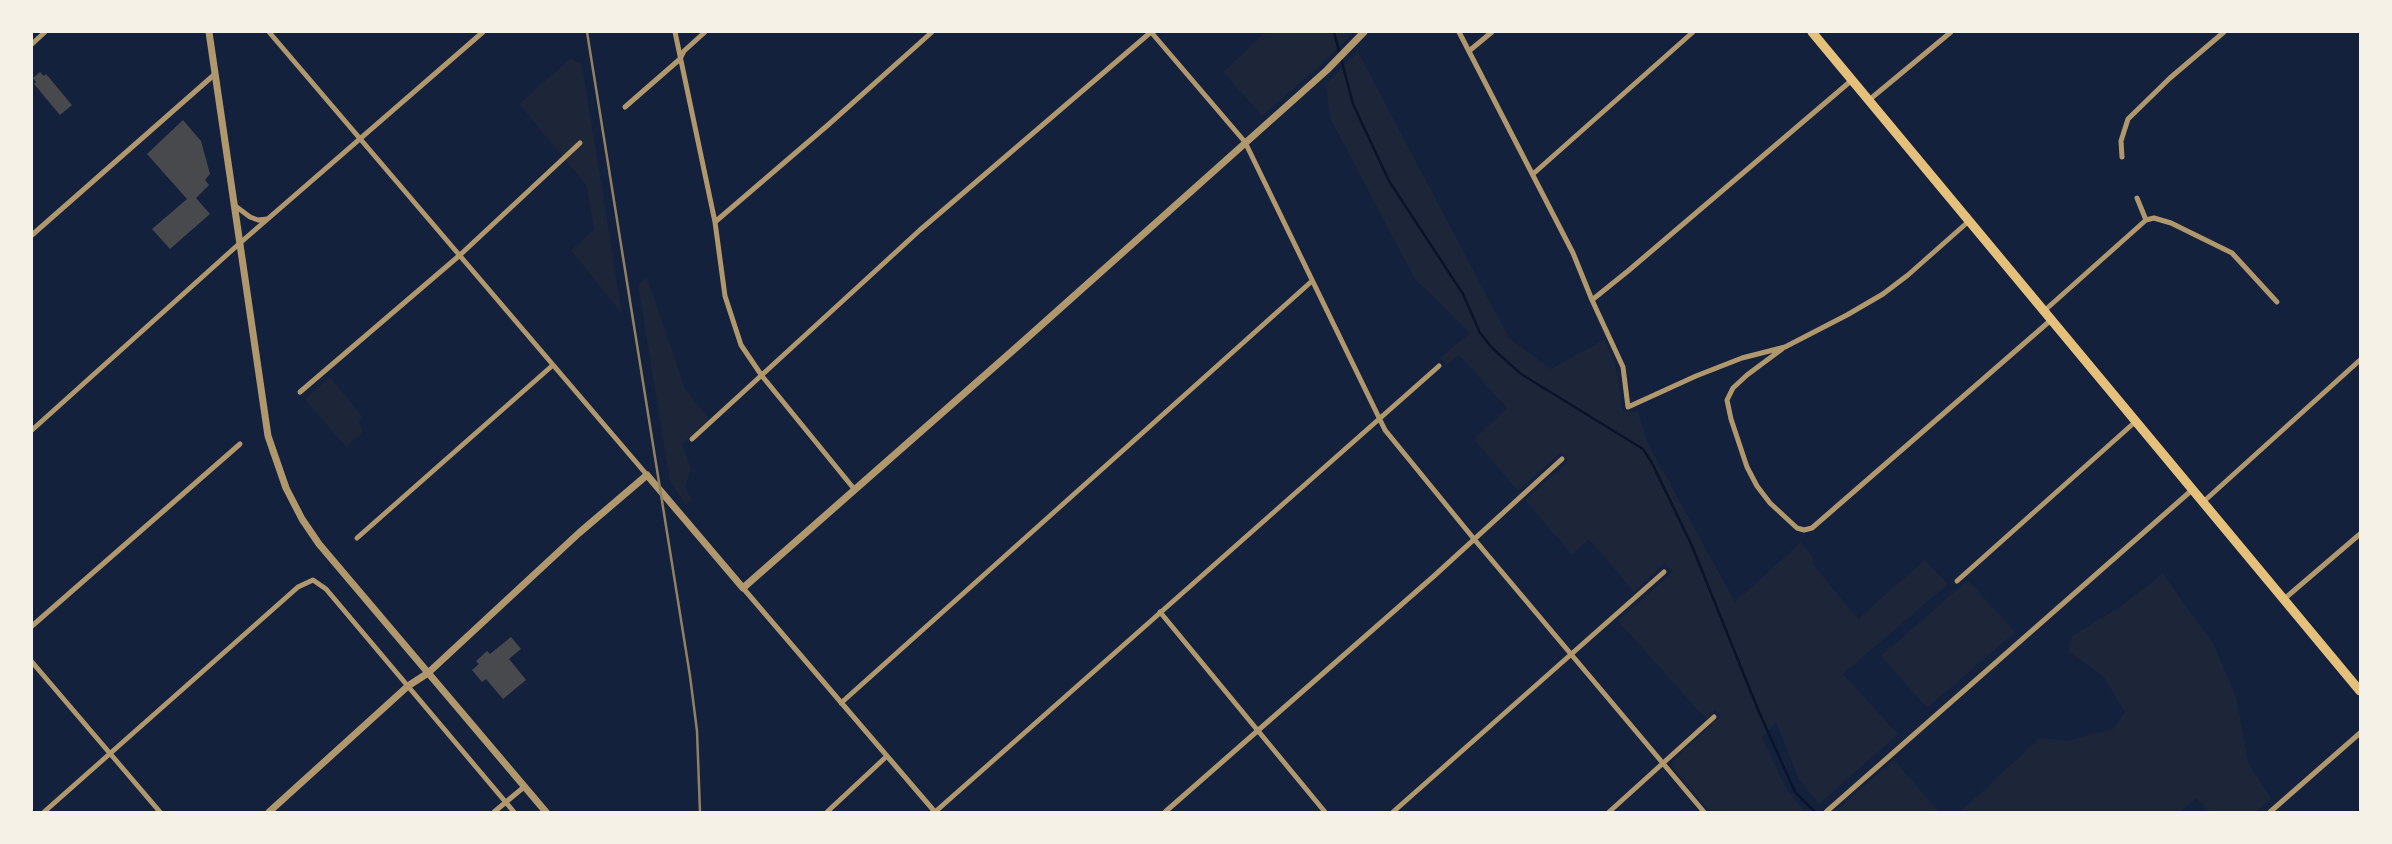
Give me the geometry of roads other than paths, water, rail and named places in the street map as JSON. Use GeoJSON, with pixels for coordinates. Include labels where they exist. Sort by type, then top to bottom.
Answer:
{"type":"FeatureCollection","features":[{"type":"Feature","properties":{"kind":"main road"},"geometry":{"type":"LineString","coordinates":[[1812,32],[2361,691]]}},
{"type":"Feature","properties":{"kind":"street"},"geometry":{"type":"LineString","coordinates":[[32,44],[46,32]]}},
{"type":"Feature","properties":{"kind":"street"},"geometry":{"type":"LineString","coordinates":[[209,32],[268,436],[286,488],[319,544],[546,813]]}},
{"type":"Feature","properties":{"kind":"street"},"geometry":{"type":"LineString","coordinates":[[269,32],[935,813],[1439,366]]}},
{"type":"Feature","properties":{"kind":"street"},"geometry":{"type":"LineString","coordinates":[[32,430],[267,219],[483,32]]}},
{"type":"Feature","properties":{"kind":"street"},"geometry":{"type":"LineString","coordinates":[[675,32],[715,222],[725,296],[741,345],[761,376],[855,490]]}},
{"type":"Feature","properties":{"kind":"street"},"geometry":{"type":"LineString","coordinates":[[625,107],[680,59],[684,51],[705,32]]}},
{"type":"Feature","properties":{"kind":"street"},"geometry":{"type":"LineString","coordinates":[[715,222],[932,32]]}},
{"type":"Feature","properties":{"kind":"street"},"geometry":{"type":"LineString","coordinates":[[692,439],[920,230],[1151,32],[1245,142],[1385,430],[1704,813]]}},
{"type":"Feature","properties":{"kind":"street"},"geometry":{"type":"LineString","coordinates":[[1459,32],[1573,253],[1591,300],[1623,367],[1628,407],[1742,358],[1785,347]]}},
{"type":"Feature","properties":{"kind":"street"},"geometry":{"type":"LineString","coordinates":[[1469,51],[1492,32]]}},
{"type":"Feature","properties":{"kind":"street"},"geometry":{"type":"LineString","coordinates":[[1533,174],[1693,32]]}},
{"type":"Feature","properties":{"kind":"street"},"geometry":{"type":"LineString","coordinates":[[1869,100],[1951,32]]}},
{"type":"Feature","properties":{"kind":"street"},"geometry":{"type":"LineString","coordinates":[[2122,157],[2121,141],[2128,118],[2224,32]]}},
{"type":"Feature","properties":{"kind":"street"},"geometry":{"type":"LineString","coordinates":[[743,588],[1326,70],[1361,35]]}},
{"type":"Feature","properties":{"kind":"street"},"geometry":{"type":"LineString","coordinates":[[32,236],[215,74]]}},
{"type":"Feature","properties":{"kind":"street"},"geometry":{"type":"LineString","coordinates":[[1591,300],[1639,263],[1852,80]]}},
{"type":"Feature","properties":{"kind":"street"},"geometry":{"type":"LineString","coordinates":[[300,392],[460,255],[580,143]]}},
{"type":"Feature","properties":{"kind":"street"},"geometry":{"type":"LineString","coordinates":[[2137,198],[2146,220]]}},
{"type":"Feature","properties":{"kind":"street"},"geometry":{"type":"LineString","coordinates":[[234,205],[250,217],[267,219]]}},
{"type":"Feature","properties":{"kind":"street"},"geometry":{"type":"LineString","coordinates":[[2044,312],[2146,220],[2154,218],[2171,223],[2232,253],[2277,302]]}},
{"type":"Feature","properties":{"kind":"street"},"geometry":{"type":"LineString","coordinates":[[1969,221],[1883,294],[1785,347],[1733,388],[1727,400],[1731,419],[1747,467],[1770,503],[1797,528],[1812,528],[2051,320]]}},
{"type":"Feature","properties":{"kind":"street"},"geometry":{"type":"LineString","coordinates":[[841,703],[1312,281]]}},
{"type":"Feature","properties":{"kind":"street"},"geometry":{"type":"LineString","coordinates":[[2202,503],[2361,360]]}},
{"type":"Feature","properties":{"kind":"street"},"geometry":{"type":"LineString","coordinates":[[357,538],[553,365]]}},
{"type":"Feature","properties":{"kind":"street"},"geometry":{"type":"LineString","coordinates":[[1956,581],[2135,422]]}},
{"type":"Feature","properties":{"kind":"street"},"geometry":{"type":"LineString","coordinates":[[32,626],[240,444]]}},
{"type":"Feature","properties":{"kind":"street"},"geometry":{"type":"LineString","coordinates":[[1166,813],[1562,459]]}},
{"type":"Feature","properties":{"kind":"street"},"geometry":{"type":"LineString","coordinates":[[270,813],[408,686],[428,673],[579,533],[647,475]]}},
{"type":"Feature","properties":{"kind":"street"},"geometry":{"type":"LineString","coordinates":[[1826,813],[2192,490]]}},
{"type":"Feature","properties":{"kind":"street"},"geometry":{"type":"LineString","coordinates":[[2283,600],[2361,534]]}},
{"type":"Feature","properties":{"kind":"street"},"geometry":{"type":"LineString","coordinates":[[1393,813],[1664,572]]}},
{"type":"Feature","properties":{"kind":"street"},"geometry":{"type":"LineString","coordinates":[[44,813],[298,587],[313,580],[326,589],[514,813]]}},
{"type":"Feature","properties":{"kind":"street"},"geometry":{"type":"LineString","coordinates":[[1160,612],[1325,813]]}},
{"type":"Feature","properties":{"kind":"street"},"geometry":{"type":"LineString","coordinates":[[32,662],[160,813]]}},
{"type":"Feature","properties":{"kind":"street"},"geometry":{"type":"LineString","coordinates":[[1609,813],[1714,717]]}},
{"type":"Feature","properties":{"kind":"street"},"geometry":{"type":"LineString","coordinates":[[2270,813],[2361,733]]}},
{"type":"Feature","properties":{"kind":"street"},"geometry":{"type":"LineString","coordinates":[[827,813],[887,757]]}},
{"type":"Feature","properties":{"kind":"street"},"geometry":{"type":"LineString","coordinates":[[494,813],[524,787]]}},
{"type":"Feature","properties":{"kind":"waterway"},"geometry":{"type":"LineString","coordinates":[[1334,32],[1353,104],[1389,181],[1463,294],[1480,333],[1492,348],[1521,374],[1643,449],[1652,463],[1692,546],[1759,712],[1795,792],[1815,812]]}},
{"type":"Feature","properties":{"kind":"railway"},"geometry":{"type":"LineString","coordinates":[[587,32],[690,676],[697,731],[700,812]]}}]}
